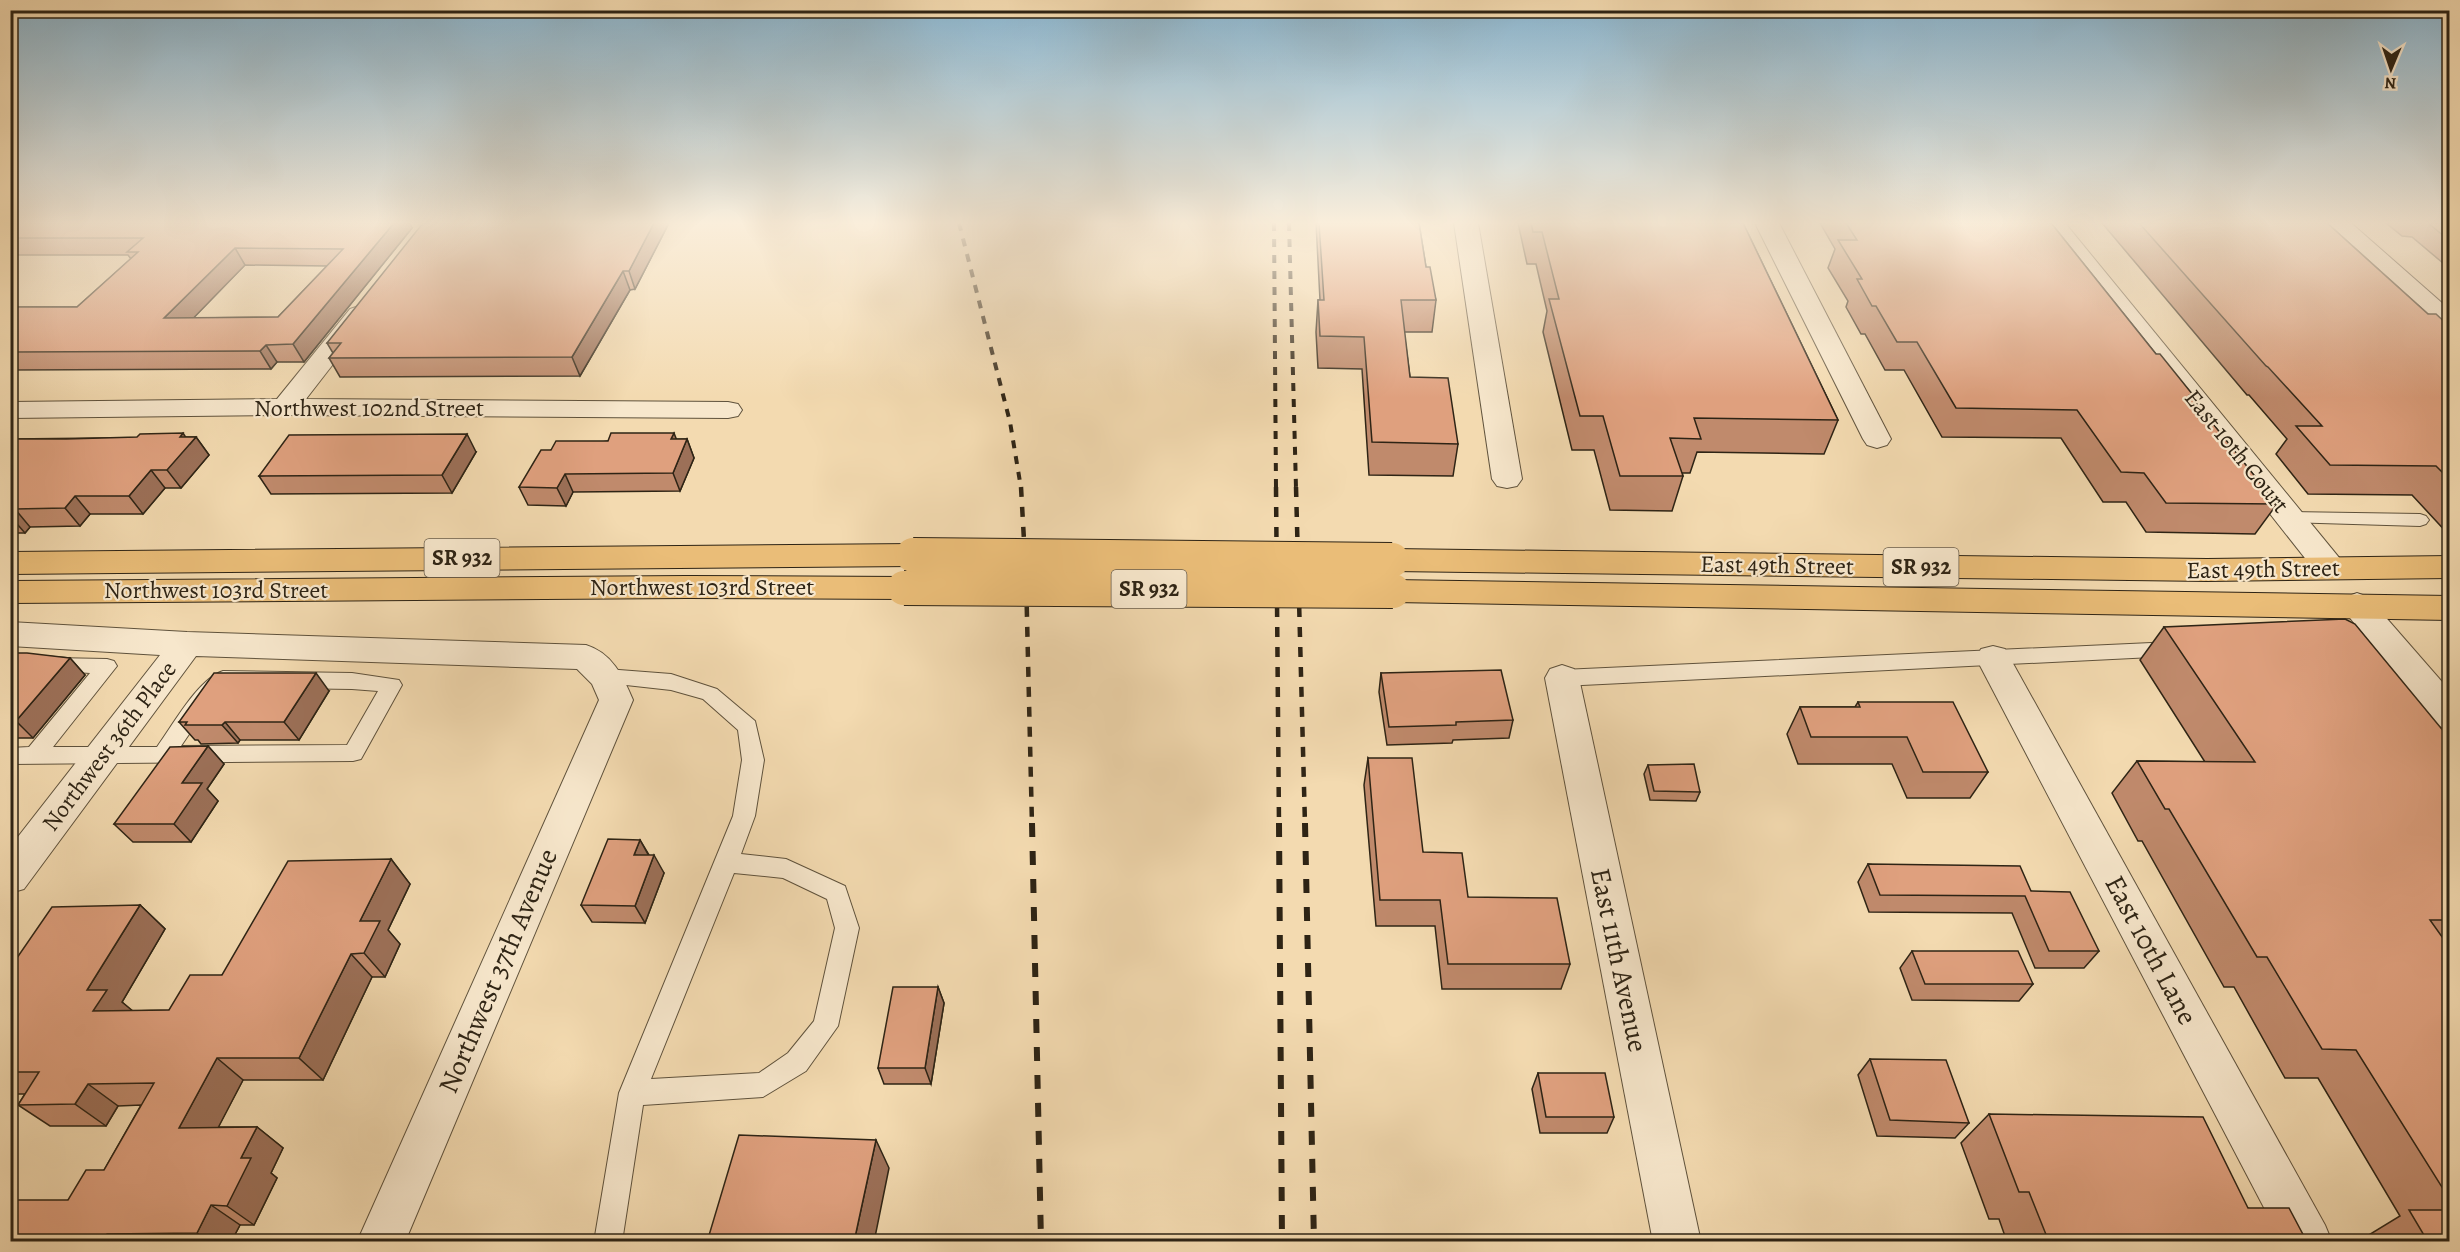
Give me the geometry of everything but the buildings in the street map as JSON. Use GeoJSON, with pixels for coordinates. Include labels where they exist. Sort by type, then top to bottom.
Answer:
{"type":"FeatureCollection","features":[{"type":"Feature","properties":{"kind":"main road","name":"Northwest 103rd Street"},"geometry":{"type":"LineString","coordinates":[[10,564],[290,559],[913,555],[1392,560]]}},
{"type":"Feature","properties":{"kind":"main road","name":"East 49th Street"},"geometry":{"type":"LineString","coordinates":[[1392,560],[2207,570],[2450,567]]}},
{"type":"Feature","properties":{"kind":"main road","name":"Northwest 103rd Street"},"geometry":{"type":"LineString","coordinates":[[10,592],[687,587],[1394,591]]}},
{"type":"Feature","properties":{"kind":"main road","name":"East 49th Street"},"geometry":{"type":"LineString","coordinates":[[1394,591],[2450,608]]}},
{"type":"Feature","properties":{"kind":"street"},"geometry":{"type":"LineString","coordinates":[[1475,281],[1507,479]]}},
{"type":"Feature","properties":{"kind":"street"},"geometry":{"type":"LineString","coordinates":[[1796,281],[1876,439]]}},
{"type":"Feature","properties":{"kind":"street","name":"East 10th Court"},"geometry":{"type":"LineString","coordinates":[[2100,281],[2330,568]]}},
{"type":"Feature","properties":{"kind":"street"},"geometry":{"type":"LineString","coordinates":[[2402,281],[2450,324]]}},
{"type":"Feature","properties":{"kind":"street"},"geometry":{"type":"LineString","coordinates":[[285,407],[373,297]]}},
{"type":"Feature","properties":{"kind":"street","name":"Northwest 102nd Street"},"geometry":{"type":"LineString","coordinates":[[10,410],[285,407],[728,410]]}},
{"type":"Feature","properties":{"kind":"street"},"geometry":{"type":"LineString","coordinates":[[2358,605],[2374,639],[2450,716]]}},
{"type":"Feature","properties":{"kind":"street","name":"Northwest 103rd Street"},"geometry":{"type":"LineString","coordinates":[[10,634],[187,644],[586,657],[611,689]]}},
{"type":"Feature","properties":{"kind":"street","name":"Northwest 36th Place"},"geometry":{"type":"LineString","coordinates":[[10,878],[187,644]]}},
{"type":"Feature","properties":{"kind":"street","name":"East 10th Lane"},"geometry":{"type":"LineString","coordinates":[[1993,658],[2308,1242]]}},
{"type":"Feature","properties":{"kind":"street","name":"East 11th Avenue"},"geometry":{"type":"LineString","coordinates":[[1562,678],[1677,1242]]}},
{"type":"Feature","properties":{"kind":"street","name":"Northwest 37th Avenue"},"geometry":{"type":"LineString","coordinates":[[381,1242],[611,689]]}},
{"type":"Feature","properties":{"kind":"lane"},"geometry":{"type":"LineString","coordinates":[[2290,518],[2420,520]]}},
{"type":"Feature","properties":{"kind":"lane"},"geometry":{"type":"LineString","coordinates":[[1562,678],[2195,648]]}},
{"type":"Feature","properties":{"kind":"lane"},"geometry":{"type":"LineString","coordinates":[[34,756],[106,666],[52,665]]}},
{"type":"Feature","properties":{"kind":"lane"},"geometry":{"type":"LineString","coordinates":[[10,756],[102,756],[353,753],[392,685],[352,681],[223,679],[204,697],[163,755]]}},
{"type":"Feature","properties":{"kind":"lane"},"geometry":{"type":"LineString","coordinates":[[608,1242],[632,1093],[744,816],[753,760],[748,727],[710,694],[671,682],[611,689]]}},
{"type":"Feature","properties":{"kind":"lane"},"geometry":{"type":"LineString","coordinates":[[632,1093],[764,1085],[797,1062],[825,1026],[847,928],[837,893],[786,869],[726,862]]}},
{"type":"Feature","properties":{"kind":"railway"},"geometry":{"type":"LineString","coordinates":[[974,281],[1010,422],[1021,488]]}},
{"type":"Feature","properties":{"kind":"railway"},"geometry":{"type":"LineString","coordinates":[[1274,281],[1276,488]]}},
{"type":"Feature","properties":{"kind":"railway"},"geometry":{"type":"LineString","coordinates":[[1291,281],[1296,488]]}},
{"type":"Feature","properties":{"kind":"railway"},"geometry":{"type":"LineString","coordinates":[[1021,487],[1026,576],[1032,825]]}},
{"type":"Feature","properties":{"kind":"railway"},"geometry":{"type":"LineString","coordinates":[[1276,487],[1279,825]]}},
{"type":"Feature","properties":{"kind":"railway"},"geometry":{"type":"LineString","coordinates":[[1296,487],[1305,825]]}},
{"type":"Feature","properties":{"kind":"railway"},"geometry":{"type":"LineString","coordinates":[[1032,823],[1041,1242]]}},
{"type":"Feature","properties":{"kind":"railway"},"geometry":{"type":"LineString","coordinates":[[1279,823],[1282,1242]]}},
{"type":"Feature","properties":{"kind":"railway"},"geometry":{"type":"LineString","coordinates":[[1305,823],[1314,1242]]}}]}
